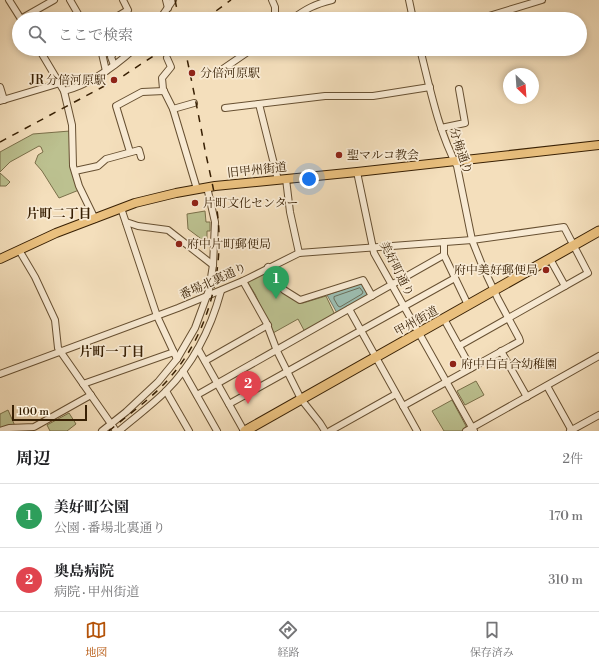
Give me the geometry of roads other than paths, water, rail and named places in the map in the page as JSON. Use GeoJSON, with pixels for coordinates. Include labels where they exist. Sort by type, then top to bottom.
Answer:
{"type":"FeatureCollection","features":[{"type":"Feature","properties":{"kind":"highway","name":"甲州街道"},"geometry":{"type":"LineString","coordinates":[[245,431],[468,305],[496,295],[550,259],[599,231]]}},
{"type":"Feature","properties":{"kind":"main road","name":"旧甲州街道"},"geometry":{"type":"LineString","coordinates":[[0,259],[56,233],[121,208],[139,202],[196,189],[599,145]]}},
{"type":"Feature","properties":{"kind":"street"},"geometry":{"type":"LineString","coordinates":[[9,0],[18,12]]}},
{"type":"Feature","properties":{"kind":"street"},"geometry":{"type":"LineString","coordinates":[[33,12],[54,0]]}},
{"type":"Feature","properties":{"kind":"street"},"geometry":{"type":"LineString","coordinates":[[70,0],[77,12]]}},
{"type":"Feature","properties":{"kind":"street"},"geometry":{"type":"LineString","coordinates":[[123,0],[128,10],[125,12]]}},
{"type":"Feature","properties":{"kind":"street"},"geometry":{"type":"LineString","coordinates":[[166,0],[168,8]]}},
{"type":"Feature","properties":{"kind":"street"},"geometry":{"type":"LineString","coordinates":[[165,12],[173,0]]}},
{"type":"Feature","properties":{"kind":"street"},"geometry":{"type":"LineString","coordinates":[[272,0],[275,7],[275,12]]}},
{"type":"Feature","properties":{"kind":"street"},"geometry":{"type":"LineString","coordinates":[[409,0],[412,12]]}},
{"type":"Feature","properties":{"kind":"street"},"geometry":{"type":"LineString","coordinates":[[502,12],[542,0]]}},
{"type":"Feature","properties":{"kind":"street"},"geometry":{"type":"LineString","coordinates":[[302,12],[314,5],[327,1]]}},
{"type":"Feature","properties":{"kind":"street"},"geometry":{"type":"LineString","coordinates":[[43,56],[64,91],[72,125],[74,171],[79,186],[95,218]]}},
{"type":"Feature","properties":{"kind":"street"},"geometry":{"type":"LineString","coordinates":[[103,56],[106,71]]}},
{"type":"Feature","properties":{"kind":"street"},"geometry":{"type":"LineString","coordinates":[[112,56],[114,65]]}},
{"type":"Feature","properties":{"kind":"street"},"geometry":{"type":"LineString","coordinates":[[64,91],[98,77],[125,56]]}},
{"type":"Feature","properties":{"kind":"street"},"geometry":{"type":"LineString","coordinates":[[216,73],[242,56]]}},
{"type":"Feature","properties":{"kind":"street","name":"分梅通り"},"geometry":{"type":"LineString","coordinates":[[422,56],[442,128],[451,156],[457,166],[472,240],[489,282],[520,341],[501,351]]}},
{"type":"Feature","properties":{"kind":"street"},"geometry":{"type":"LineString","coordinates":[[167,58],[171,67],[162,78],[162,82],[164,91],[173,109],[196,189]]}},
{"type":"Feature","properties":{"kind":"street"},"geometry":{"type":"LineString","coordinates":[[0,87],[2,101],[60,83]]}},
{"type":"Feature","properties":{"kind":"street"},"geometry":{"type":"LineString","coordinates":[[225,108],[325,96],[373,96],[430,88]]}},
{"type":"Feature","properties":{"kind":"street"},"geometry":{"type":"LineString","coordinates":[[442,128],[465,123],[459,89]]}},
{"type":"Feature","properties":{"kind":"street"},"geometry":{"type":"LineString","coordinates":[[130,152],[116,106],[142,92],[164,91]]}},
{"type":"Feature","properties":{"kind":"street"},"geometry":{"type":"LineString","coordinates":[[173,109],[194,103]]}},
{"type":"Feature","properties":{"kind":"street"},"geometry":{"type":"LineString","coordinates":[[259,104],[282,180],[299,253]]}},
{"type":"Feature","properties":{"kind":"street"},"geometry":{"type":"LineString","coordinates":[[74,171],[98,166],[106,159],[139,150],[141,157]]}},
{"type":"Feature","properties":{"kind":"street","name":"美好町通り"},"geometry":{"type":"LineString","coordinates":[[357,172],[372,248],[471,430]]}},
{"type":"Feature","properties":{"kind":"street"},"geometry":{"type":"LineString","coordinates":[[102,431],[148,393],[168,372],[195,328],[207,296],[213,265],[214,222],[207,187]]}},
{"type":"Feature","properties":{"kind":"street"},"geometry":{"type":"LineString","coordinates":[[121,208],[157,316],[177,359]]}},
{"type":"Feature","properties":{"kind":"street"},"geometry":{"type":"LineString","coordinates":[[126,222],[138,226],[168,230],[213,265]]}},
{"type":"Feature","properties":{"kind":"street","name":"番場北裏通り"},"geometry":{"type":"LineString","coordinates":[[0,374],[221,291],[299,253],[472,240],[564,227],[574,245]]}},
{"type":"Feature","properties":{"kind":"street"},"geometry":{"type":"LineString","coordinates":[[444,242],[444,255],[468,305]]}},
{"type":"Feature","properties":{"kind":"street"},"geometry":{"type":"LineString","coordinates":[[459,346],[588,273],[574,245]]}},
{"type":"Feature","properties":{"kind":"street"},"geometry":{"type":"LineString","coordinates":[[19,250],[35,277],[55,320],[58,348],[116,431]]}},
{"type":"Feature","properties":{"kind":"street"},"geometry":{"type":"LineString","coordinates":[[197,395],[444,255]]}},
{"type":"Feature","properties":{"kind":"street"},"geometry":{"type":"LineString","coordinates":[[550,259],[565,286]]}},
{"type":"Feature","properties":{"kind":"street"},"geometry":{"type":"LineString","coordinates":[[268,268],[284,290],[300,300],[363,280],[372,296]]}},
{"type":"Feature","properties":{"kind":"street"},"geometry":{"type":"LineString","coordinates":[[229,404],[455,278]]}},
{"type":"Feature","properties":{"kind":"street"},"geometry":{"type":"LineString","coordinates":[[243,281],[268,325],[277,351],[301,399],[325,431]]}},
{"type":"Feature","properties":{"kind":"street"},"geometry":{"type":"LineString","coordinates":[[119,431],[166,390],[183,371],[198,349],[210,323],[221,291]]}},
{"type":"Feature","properties":{"kind":"street"},"geometry":{"type":"LineString","coordinates":[[349,309],[417,431]]}},
{"type":"Feature","properties":{"kind":"street"},"geometry":{"type":"LineString","coordinates":[[444,319],[471,368]]}},
{"type":"Feature","properties":{"kind":"street"},"geometry":{"type":"LineString","coordinates":[[204,361],[268,325]]}},
{"type":"Feature","properties":{"kind":"street"},"geometry":{"type":"LineString","coordinates":[[198,349],[245,431]]}},
{"type":"Feature","properties":{"kind":"street"},"geometry":{"type":"LineString","coordinates":[[403,406],[501,351],[526,397]]}},
{"type":"Feature","properties":{"kind":"street"},"geometry":{"type":"LineString","coordinates":[[83,384],[174,352]]}},
{"type":"Feature","properties":{"kind":"street"},"geometry":{"type":"LineString","coordinates":[[471,430],[599,356]]}},
{"type":"Feature","properties":{"kind":"street"},"geometry":{"type":"LineString","coordinates":[[183,371],[217,431]]}},
{"type":"Feature","properties":{"kind":"street"},"geometry":{"type":"LineString","coordinates":[[547,386],[571,431],[599,415]]}},
{"type":"Feature","properties":{"kind":"street"},"geometry":{"type":"LineString","coordinates":[[166,390],[186,430]]}},
{"type":"Feature","properties":{"kind":"street"},"geometry":{"type":"LineString","coordinates":[[330,431],[396,394]]}},
{"type":"Feature","properties":{"kind":"street"},"geometry":{"type":"LineString","coordinates":[[0,431],[9,428],[35,429],[91,395]]}},
{"type":"Feature","properties":{"kind":"water"},"geometry":{"type":"Polygon","coordinates":[[[363,283],[369,295],[337,313],[327,295],[363,283]]]}},
{"type":"Feature","properties":{"kind":"railway"},"geometry":{"type":"LineString","coordinates":[[175,0],[178,12]]}},
{"type":"Feature","properties":{"kind":"railway"},"geometry":{"type":"LineString","coordinates":[[215,12],[231,0]]}},
{"type":"Feature","properties":{"kind":"railway"},"geometry":{"type":"LineString","coordinates":[[0,142],[123,76],[153,56]]}},
{"type":"Feature","properties":{"kind":"railway"},"geometry":{"type":"LineString","coordinates":[[109,431],[158,390],[183,360],[193,345],[201,328],[208,310],[217,274],[219,255],[218,215],[186,56]]}},
{"type":"Feature","properties":{"kind":"place","name":"分倍河原駅"},"geometry":{"type":"Point","coordinates":[192,73]}},
{"type":"Feature","properties":{"kind":"place","name":"JR 分倍河原駅"},"geometry":{"type":"Point","coordinates":[114,80]}},
{"type":"Feature","properties":{"kind":"place","name":"聖マルコ教会"},"geometry":{"type":"Point","coordinates":[339,155]}},
{"type":"Feature","properties":{"kind":"place","name":"片町文化センター"},"geometry":{"type":"Point","coordinates":[195,203]}},
{"type":"Feature","properties":{"kind":"place","name":"府中片町郵便局"},"geometry":{"type":"Point","coordinates":[179,244]}},
{"type":"Feature","properties":{"kind":"place","name":"府中美好郵便局"},"geometry":{"type":"Point","coordinates":[546,270]}},
{"type":"Feature","properties":{"kind":"place","name":"美好町公園"},"geometry":{"type":"Point","coordinates":[276,299]}},
{"type":"Feature","properties":{"kind":"place","name":"府中白百合幼稚園"},"geometry":{"type":"Point","coordinates":[453,364]}},
{"type":"Feature","properties":{"kind":"place","name":"奥島病院"},"geometry":{"type":"Point","coordinates":[248,404]}},
{"type":"Feature","properties":{"kind":"district","name":"片町二丁目"},"geometry":{"type":"Point","coordinates":[59,213]}},
{"type":"Feature","properties":{"kind":"district","name":"片町一丁目"},"geometry":{"type":"Point","coordinates":[112,351]}}]}
